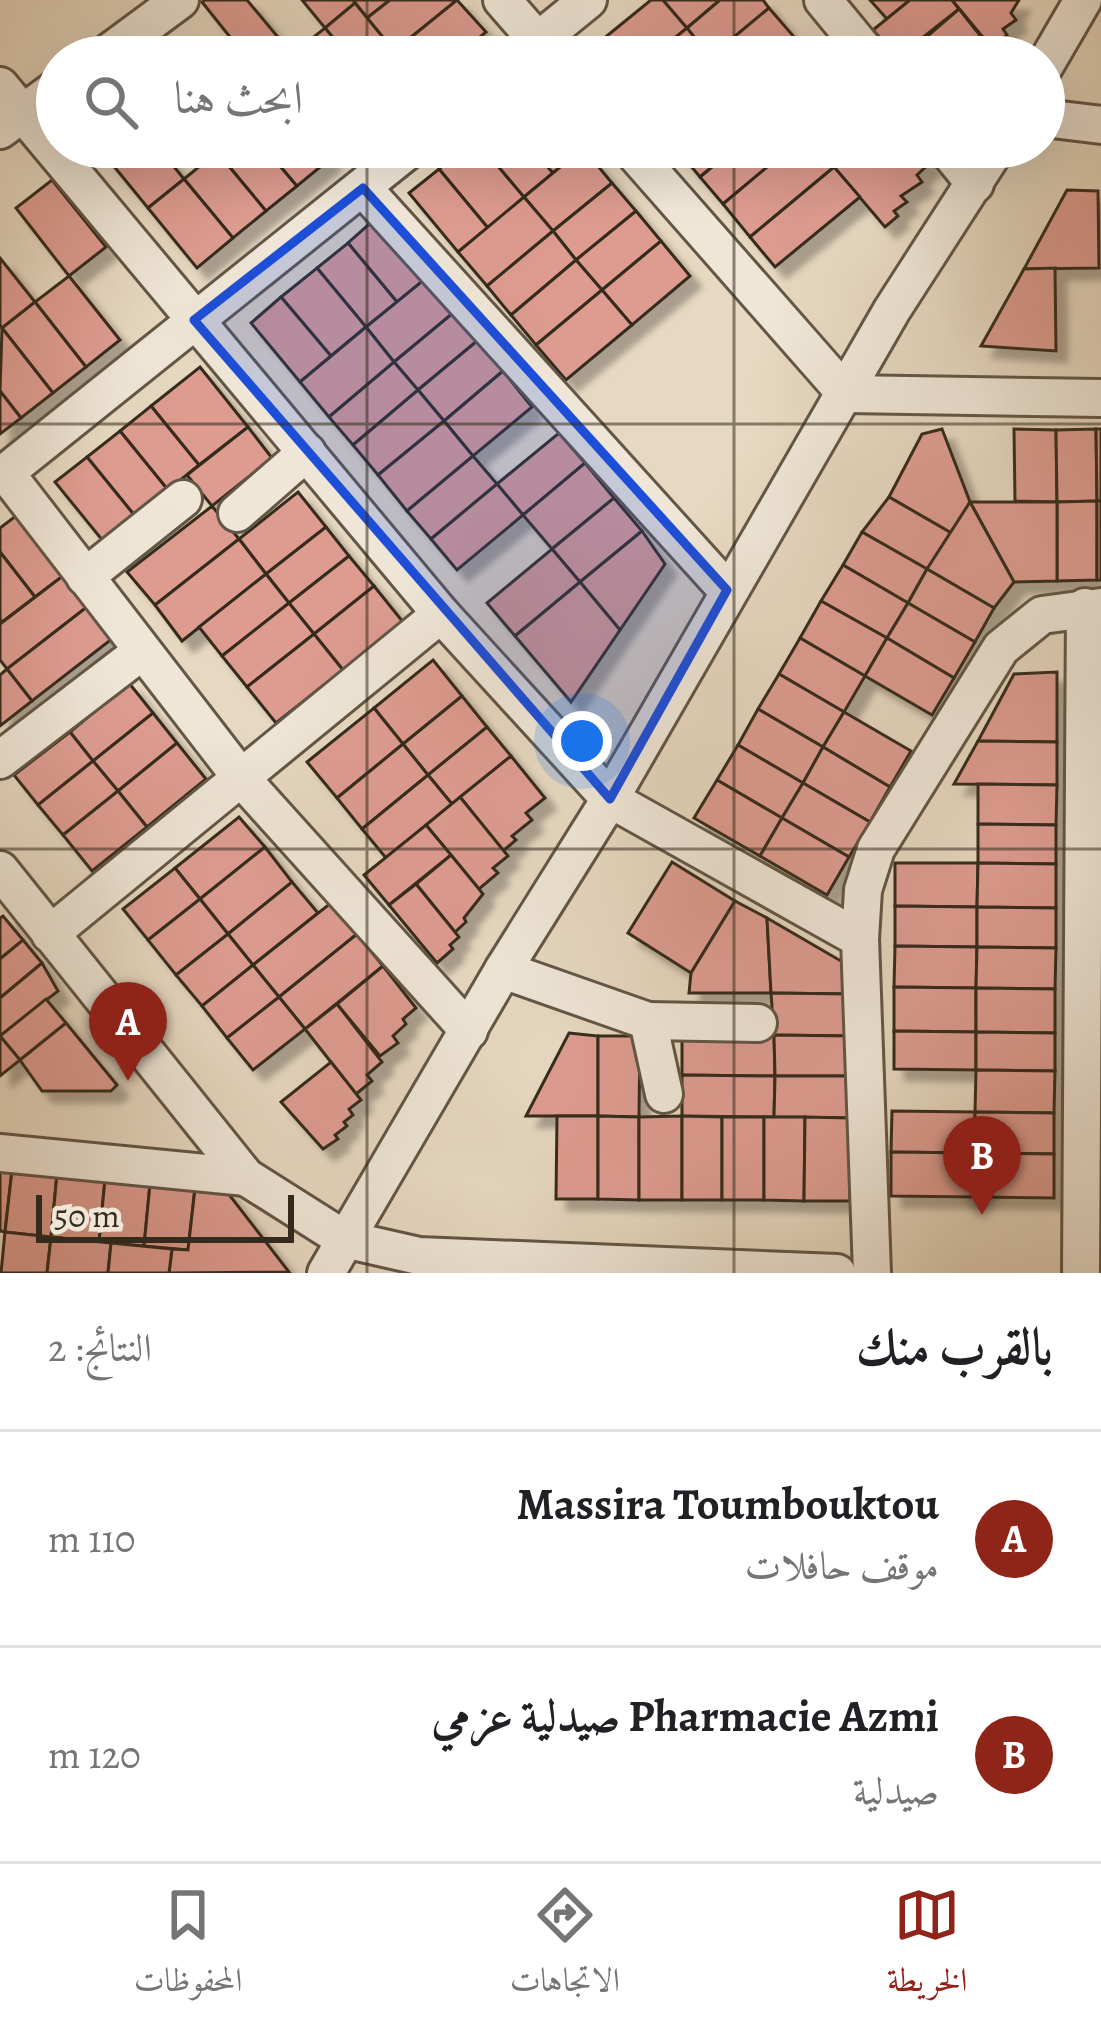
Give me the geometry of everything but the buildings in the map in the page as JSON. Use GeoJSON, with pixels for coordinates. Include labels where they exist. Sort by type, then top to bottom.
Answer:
{"type":"FeatureCollection","features":[{"type":"Feature","properties":{"kind":"street"},"geometry":{"type":"LineString","coordinates":[[131,36],[180,0]]}},
{"type":"Feature","properties":{"kind":"street"},"geometry":{"type":"LineString","coordinates":[[502,0],[526,36]]}},
{"type":"Feature","properties":{"kind":"street"},"geometry":{"type":"LineString","coordinates":[[552,36],[588,0]]}},
{"type":"Feature","properties":{"kind":"street"},"geometry":{"type":"LineString","coordinates":[[823,0],[853,36]]}},
{"type":"Feature","properties":{"kind":"street"},"geometry":{"type":"LineString","coordinates":[[1062,36],[1083,0]]}},
{"type":"Feature","properties":{"kind":"street"},"geometry":{"type":"LineString","coordinates":[[36,97],[7,110],[36,143]]}},
{"type":"Feature","properties":{"kind":"street"},"geometry":{"type":"LineString","coordinates":[[1065,120],[1101,124]]}},
{"type":"Feature","properties":{"kind":"street"},"geometry":{"type":"LineString","coordinates":[[59,168],[194,320],[441,614],[610,799],[860,938]]}},
{"type":"Feature","properties":{"kind":"street"},"geometry":{"type":"LineString","coordinates":[[387,168],[3,474],[242,779],[470,1031]]}},
{"type":"Feature","properties":{"kind":"street"},"geometry":{"type":"LineString","coordinates":[[647,168],[846,394],[1101,398]]}},
{"type":"Feature","properties":{"kind":"street"},"geometry":{"type":"LineString","coordinates":[[962,168],[975,184]]}},
{"type":"Feature","properties":{"kind":"street"},"geometry":{"type":"LineString","coordinates":[[326,1273],[503,970],[610,799],[892,310],[985,168]]}},
{"type":"Feature","properties":{"kind":"street"},"geometry":{"type":"LineString","coordinates":[[364,188],[727,590]]}},
{"type":"Feature","properties":{"kind":"street"},"geometry":{"type":"LineString","coordinates":[[237,513],[307,452]]}},
{"type":"Feature","properties":{"kind":"street"},"geometry":{"type":"LineString","coordinates":[[85,578],[183,499]]}},
{"type":"Feature","properties":{"kind":"street"},"geometry":{"type":"LineString","coordinates":[[872,1273],[860,938],[863,890],[876,849],[1001,648],[1042,615],[1093,607],[1092,896],[1082,1273]]}},
{"type":"Feature","properties":{"kind":"street"},"geometry":{"type":"LineString","coordinates":[[50,934],[441,614]]}},
{"type":"Feature","properties":{"kind":"street"},"geometry":{"type":"LineString","coordinates":[[0,760],[141,652]]}},
{"type":"Feature","properties":{"kind":"street"},"geometry":{"type":"LineString","coordinates":[[0,870],[246,1177],[344,1239],[418,1256],[520,1267],[836,1273]]}},
{"type":"Feature","properties":{"kind":"street"},"geometry":{"type":"LineString","coordinates":[[503,970],[648,1021],[758,1023]]}},
{"type":"Feature","properties":{"kind":"street"},"geometry":{"type":"LineString","coordinates":[[648,1021],[664,1094]]}},
{"type":"Feature","properties":{"kind":"street"},"geometry":{"type":"LineString","coordinates":[[0,1153],[246,1177]]}},
{"type":"Feature","properties":{"kind":"highlighted area"},"geometry":{"type":"Polygon","coordinates":[[[363,188],[727,590],[610,799],[194,320],[363,188]]]}},
{"type":"Feature","properties":{"kind":"place","name":"Massira Toumbouktou"},"geometry":{"type":"Point","coordinates":[128,1081]}},
{"type":"Feature","properties":{"kind":"place","name":"Pharmacie Azmi صيدلية عزمي"},"geometry":{"type":"Point","coordinates":[982,1215]}}]}
